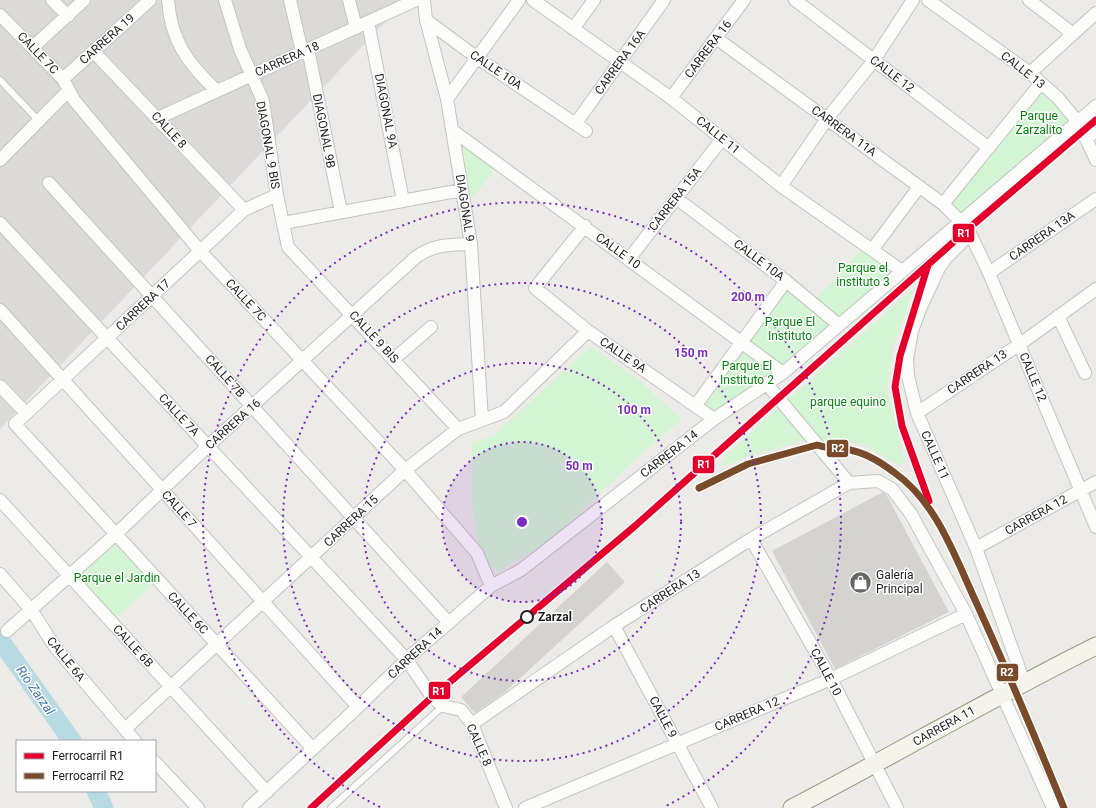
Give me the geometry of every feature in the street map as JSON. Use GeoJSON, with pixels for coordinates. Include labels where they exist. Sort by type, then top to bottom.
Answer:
{"type":"FeatureCollection","features":[{"type":"Feature","properties":{"kind":"street"},"geometry":{"type":"LineString","coordinates":[[52,0],[68,16]]}},
{"type":"Feature","properties":{"kind":"street"},"geometry":{"type":"LineString","coordinates":[[33,47],[84,0]]}},
{"type":"Feature","properties":{"kind":"street"},"geometry":{"type":"LineString","coordinates":[[168,0],[169,15],[179,45],[195,71],[217,91]]}},
{"type":"Feature","properties":{"kind":"street","name":"DIAGONAL 9 BIS"},"geometry":{"type":"LineString","coordinates":[[225,0],[240,49],[263,102],[277,195],[288,247]]}},
{"type":"Feature","properties":{"kind":"street","name":"DIAGONAL 9B"},"geometry":{"type":"LineString","coordinates":[[290,0],[305,51],[341,212]]}},
{"type":"Feature","properties":{"kind":"street"},"geometry":{"type":"LineString","coordinates":[[349,0],[356,28]]}},
{"type":"Feature","properties":{"kind":"street","name":"CARRERA 18"},"geometry":{"type":"LineString","coordinates":[[158,118],[416,0]]}},
{"type":"Feature","properties":{"kind":"street","name":"DIAGONAL 9"},"geometry":{"type":"LineString","coordinates":[[424,0],[426,20],[447,99],[471,244],[482,420]]}},
{"type":"Feature","properties":{"kind":"street"},"geometry":{"type":"LineString","coordinates":[[447,99],[476,57],[519,0]]}},
{"type":"Feature","properties":{"kind":"street","name":"CALLE 11"},"geometry":{"type":"LineString","coordinates":[[533,0],[671,98],[781,186],[902,271]]}},
{"type":"Feature","properties":{"kind":"street"},"geometry":{"type":"LineString","coordinates":[[573,28],[594,0]]}},
{"type":"Feature","properties":{"kind":"street","name":"CARRERA 16A"},"geometry":{"type":"LineString","coordinates":[[576,123],[664,0]]}},
{"type":"Feature","properties":{"kind":"street","name":"CARRERA 16"},"geometry":{"type":"LineString","coordinates":[[671,98],[744,0]]}},
{"type":"Feature","properties":{"kind":"street","name":"CALLE 12"},"geometry":{"type":"LineString","coordinates":[[795,0],[988,148]]}},
{"type":"Feature","properties":{"kind":"street"},"geometry":{"type":"LineString","coordinates":[[781,186],[827,119],[874,60],[913,0]]}},
{"type":"Feature","properties":{"kind":"street","name":"CALLE 13"},"geometry":{"type":"LineString","coordinates":[[928,0],[1030,74],[1058,98],[1078,122],[1091,134],[1096,160]]}},
{"type":"Feature","properties":{"kind":"street"},"geometry":{"type":"LineString","coordinates":[[1029,0],[1072,33]]}},
{"type":"Feature","properties":{"kind":"street","name":"CARRERA 19"},"geometry":{"type":"LineString","coordinates":[[63,79],[144,2]]}},
{"type":"Feature","properties":{"kind":"street"},"geometry":{"type":"LineString","coordinates":[[1030,74],[1096,12]]}},
{"type":"Feature","properties":{"kind":"street","name":"CALLE 7C"},"geometry":{"type":"LineString","coordinates":[[2,20],[33,47],[63,79],[68,91],[200,251],[405,470],[476,553],[491,586]]}},
{"type":"Feature","properties":{"kind":"street","name":"CALLE 10A"},"geometry":{"type":"LineString","coordinates":[[426,20],[476,57],[586,131]]}},
{"type":"Feature","properties":{"kind":"street","name":"DIAGONAL 9A"},"geometry":{"type":"LineString","coordinates":[[368,22],[403,201]]}},
{"type":"Feature","properties":{"kind":"street","name":"CARRERA 11A"},"geometry":{"type":"LineString","coordinates":[[716,38],[943,204],[966,228]]}},
{"type":"Feature","properties":{"kind":"street","name":"CALLE 8"},"geometry":{"type":"LineString","coordinates":[[93,51],[244,210]]}},
{"type":"Feature","properties":{"kind":"street"},"geometry":{"type":"LineString","coordinates":[[943,204],[1041,83]]}},
{"type":"Feature","properties":{"kind":"street"},"geometry":{"type":"LineString","coordinates":[[0,160],[68,91]]}},
{"type":"Feature","properties":{"kind":"street","name":"CARRERA 14"},"geometry":{"type":"LineString","coordinates":[[248,808],[267,792],[407,660],[491,586],[521,570],[714,419],[783,373],[902,271],[966,228],[1096,106]]}},
{"type":"Feature","properties":{"kind":"street","name":"CALLE 10"},"geometry":{"type":"LineString","coordinates":[[452,130],[585,226],[783,373]]}},
{"type":"Feature","properties":{"kind":"street","name":"CARRERA 15A"},"geometry":{"type":"LineString","coordinates":[[629,259],[722,139]]}},
{"type":"Feature","properties":{"kind":"street","name":"CALLE 7B"},"geometry":{"type":"LineString","coordinates":[[49,183],[449,623]]}},
{"type":"Feature","properties":{"kind":"street"},"geometry":{"type":"LineString","coordinates":[[872,250],[920,187]]}},
{"type":"Feature","properties":{"kind":"street"},"geometry":{"type":"LineString","coordinates":[[283,223],[462,190]]}},
{"type":"Feature","properties":{"kind":"street","name":"CARRERA 17"},"geometry":{"type":"LineString","coordinates":[[14,424],[244,210],[277,195]]}},
{"type":"Feature","properties":{"kind":"street","name":"CALLE 10A"},"geometry":{"type":"LineString","coordinates":[[676,198],[786,281],[839,325]]}},
{"type":"Feature","properties":{"kind":"street","name":"CARRERA 13A"},"geometry":{"type":"LineString","coordinates":[[989,273],[1096,199]]}},
{"type":"Feature","properties":{"kind":"street","name":"CALLE 7A"},"geometry":{"type":"LineString","coordinates":[[0,223],[407,660]]}},
{"type":"Feature","properties":{"kind":"street","name":"CALLE 9A"},"geometry":{"type":"LineString","coordinates":[[585,226],[535,288],[588,331],[714,419]]}},
{"type":"Feature","properties":{"kind":"street","name":"CALLE 11"},"geometry":{"type":"LineString","coordinates":[[966,228],[939,268],[920,309],[912,331],[907,360],[909,380],[917,413],[976,548],[1024,682]]}},
{"type":"Feature","properties":{"kind":"street","name":"CALLE 12"},"geometry":{"type":"LineString","coordinates":[[966,228],[989,273],[1020,344],[1096,527]]}},
{"type":"Feature","properties":{"kind":"street","name":"CARRERA 16"},"geometry":{"type":"LineString","coordinates":[[7,631],[32,611],[116,534],[208,446],[416,257],[427,249],[439,246],[471,244]]}},
{"type":"Feature","properties":{"kind":"street","name":"CALLE 9 BIS"},"geometry":{"type":"LineString","coordinates":[[288,247],[458,429]]}},
{"type":"Feature","properties":{"kind":"street"},"geometry":{"type":"LineString","coordinates":[[696,405],[786,281]]}},
{"type":"Feature","properties":{"kind":"street","name":"CARRERA 13"},"geometry":{"type":"LineString","coordinates":[[917,413],[1020,344],[1096,288]]}},
{"type":"Feature","properties":{"kind":"street","name":"CALLE 7"},"geometry":{"type":"LineString","coordinates":[[0,310],[358,707]]}},
{"type":"Feature","properties":{"kind":"street"},"geometry":{"type":"LineString","coordinates":[[1058,316],[1085,373]]}},
{"type":"Feature","properties":{"kind":"street"},"geometry":{"type":"LineString","coordinates":[[394,359],[431,327]]}},
{"type":"Feature","properties":{"kind":"street","name":"CARRERA 15"},"geometry":{"type":"LineString","coordinates":[[125,729],[170,686],[218,645],[405,470],[458,429],[504,412],[588,331]]}},
{"type":"Feature","properties":{"kind":"street"},"geometry":{"type":"LineString","coordinates":[[766,383],[849,483]]}},
{"type":"Feature","properties":{"kind":"street"},"geometry":{"type":"LineString","coordinates":[[0,386],[26,413]]}},
{"type":"Feature","properties":{"kind":"street","name":"CALLE 6C"},"geometry":{"type":"LineString","coordinates":[[14,424],[313,749]]}},
{"type":"Feature","properties":{"kind":"street","name":"CARRERA 13"},"geometry":{"type":"LineString","coordinates":[[472,724],[614,626],[751,539],[849,483],[878,481],[892,489],[911,514],[966,614]]}},
{"type":"Feature","properties":{"kind":"street","name":"CARRERA 12"},"geometry":{"type":"LineString","coordinates":[[976,548],[1096,482]]}},
{"type":"Feature","properties":{"kind":"street","name":"CALLE 6B"},"geometry":{"type":"LineString","coordinates":[[0,500],[267,792]]}},
{"type":"Feature","properties":{"kind":"street","name":"CALLE 10"},"geometry":{"type":"LineString","coordinates":[[751,539],[831,678],[897,808]]}},
{"type":"Feature","properties":{"kind":"street","name":"CALLE 6A"},"geometry":{"type":"LineString","coordinates":[[0,574],[32,611],[55,648],[135,740]]}},
{"type":"Feature","properties":{"kind":"street"},"geometry":{"type":"LineString","coordinates":[[966,614],[1003,693],[1053,808]]}},
{"type":"Feature","properties":{"kind":"street","name":"CARRERA 12"},"geometry":{"type":"LineString","coordinates":[[525,808],[831,678],[966,614]]}},
{"type":"Feature","properties":{"kind":"street","name":"CALLE 9"},"geometry":{"type":"LineString","coordinates":[[614,626],[712,808]]}},
{"type":"Feature","properties":{"kind":"street","name":"CARRERA 11"},"geometry":{"type":"LineString","coordinates":[[792,808],[874,765],[1003,693],[1096,646]]}},
{"type":"Feature","properties":{"kind":"street","name":"CALLE 8"},"geometry":{"type":"LineString","coordinates":[[407,660],[432,697],[443,706],[461,710],[472,724],[506,808]]}},
{"type":"Feature","properties":{"kind":"street"},"geometry":{"type":"LineString","coordinates":[[156,763],[198,808]]}},
{"type":"Feature","properties":{"kind":"lane"},"geometry":{"type":"LineString","coordinates":[[2,84],[39,121]]}},
{"type":"Feature","properties":{"kind":"lane"},"geometry":{"type":"LineString","coordinates":[[331,808],[443,706]]}},
{"type":"Feature","properties":{"kind":"shaded area"},"geometry":{"type":"Polygon","coordinates":[[[0,0],[406,0],[0,429],[0,0]]]}},
{"type":"Feature","properties":{"kind":"green space","name":"Parque Zarzalito"},"geometry":{"type":"Polygon","coordinates":[[[1035,88],[1065,112],[1076,124],[960,220],[944,206],[1035,88]]]}},
{"type":"Feature","properties":{"kind":"green space"},"geometry":{"type":"Polygon","coordinates":[[[463,145],[494,170],[470,201],[463,145]]]}},
{"type":"Feature","properties":{"kind":"green space"},"geometry":{"type":"Polygon","coordinates":[[[862,249],[895,273],[836,328],[715,418],[696,404],[787,284],[813,302],[862,249]]]}},
{"type":"Feature","properties":{"kind":"green space","name":"parque equino"},"geometry":{"type":"Polygon","coordinates":[[[914,288],[893,348],[887,389],[905,462],[897,464],[860,443],[801,441],[749,456],[722,466],[725,456],[914,288]]]}},
{"type":"Feature","properties":{"kind":"green space"},"geometry":{"type":"Polygon","coordinates":[[[590,347],[636,378],[682,419],[639,456],[551,540],[498,571],[486,562],[477,534],[474,519],[472,488],[472,443],[494,435],[590,347]]]}},
{"type":"Feature","properties":{"kind":"green space","name":"Parque el Jardin"},"geometry":{"type":"Polygon","coordinates":[[[119,537],[158,580],[115,619],[74,578],[119,537]]]}},
{"type":"Feature","properties":{"kind":"building","name":"Galería Principal"},"geometry":{"type":"Polygon","coordinates":[[[883,492],[886,494],[949,612],[835,669],[772,551],[883,492]]]}},
{"type":"Feature","properties":{"kind":"building"},"geometry":{"type":"Polygon","coordinates":[[[607,562],[625,582],[506,691],[475,713],[461,697],[607,562]]]}},
{"type":"Feature","properties":{"kind":"waterway","name":"Río Zarzal"},"geometry":{"type":"LineString","coordinates":[[0,640],[71,740]]}},
{"type":"Feature","properties":{"kind":"waterway","name":"Río Zarzal"},"geometry":{"type":"LineString","coordinates":[[96,792],[104,808]]}},
{"type":"Feature","properties":{"kind":"rail line","name":"R1"},"geometry":{"type":"LineString","coordinates":[[311,808],[432,697],[635,526],[968,229],[1096,120]]}},
{"type":"Feature","properties":{"kind":"rail line","name":"R1"},"geometry":{"type":"LineString","coordinates":[[928,265],[900,356],[895,387],[902,426],[929,501]]}},
{"type":"Feature","properties":{"kind":"rail line","name":"R2"},"geometry":{"type":"LineString","coordinates":[[699,488],[748,464],[817,445],[856,451],[868,456],[890,469],[910,485],[934,515],[952,549],[988,628],[1064,808]]}},
{"type":"Feature","properties":{"kind":"place","name":"Galería Principal"},"geometry":{"type":"Point","coordinates":[860,582]}},
{"type":"Feature","properties":{"kind":"place","name":"Zarzal"},"geometry":{"type":"Point","coordinates":[527,617]}},
{"type":"Feature","properties":{"kind":"park label","name":"Parque el instituto 3"},"geometry":{"type":"Point","coordinates":[863,275]}},
{"type":"Feature","properties":{"kind":"park label","name":"Parque El Instituto"},"geometry":{"type":"Point","coordinates":[790,329]}},
{"type":"Feature","properties":{"kind":"park label","name":"Parque El Instituto 2"},"geometry":{"type":"Point","coordinates":[747,373]}}]}
